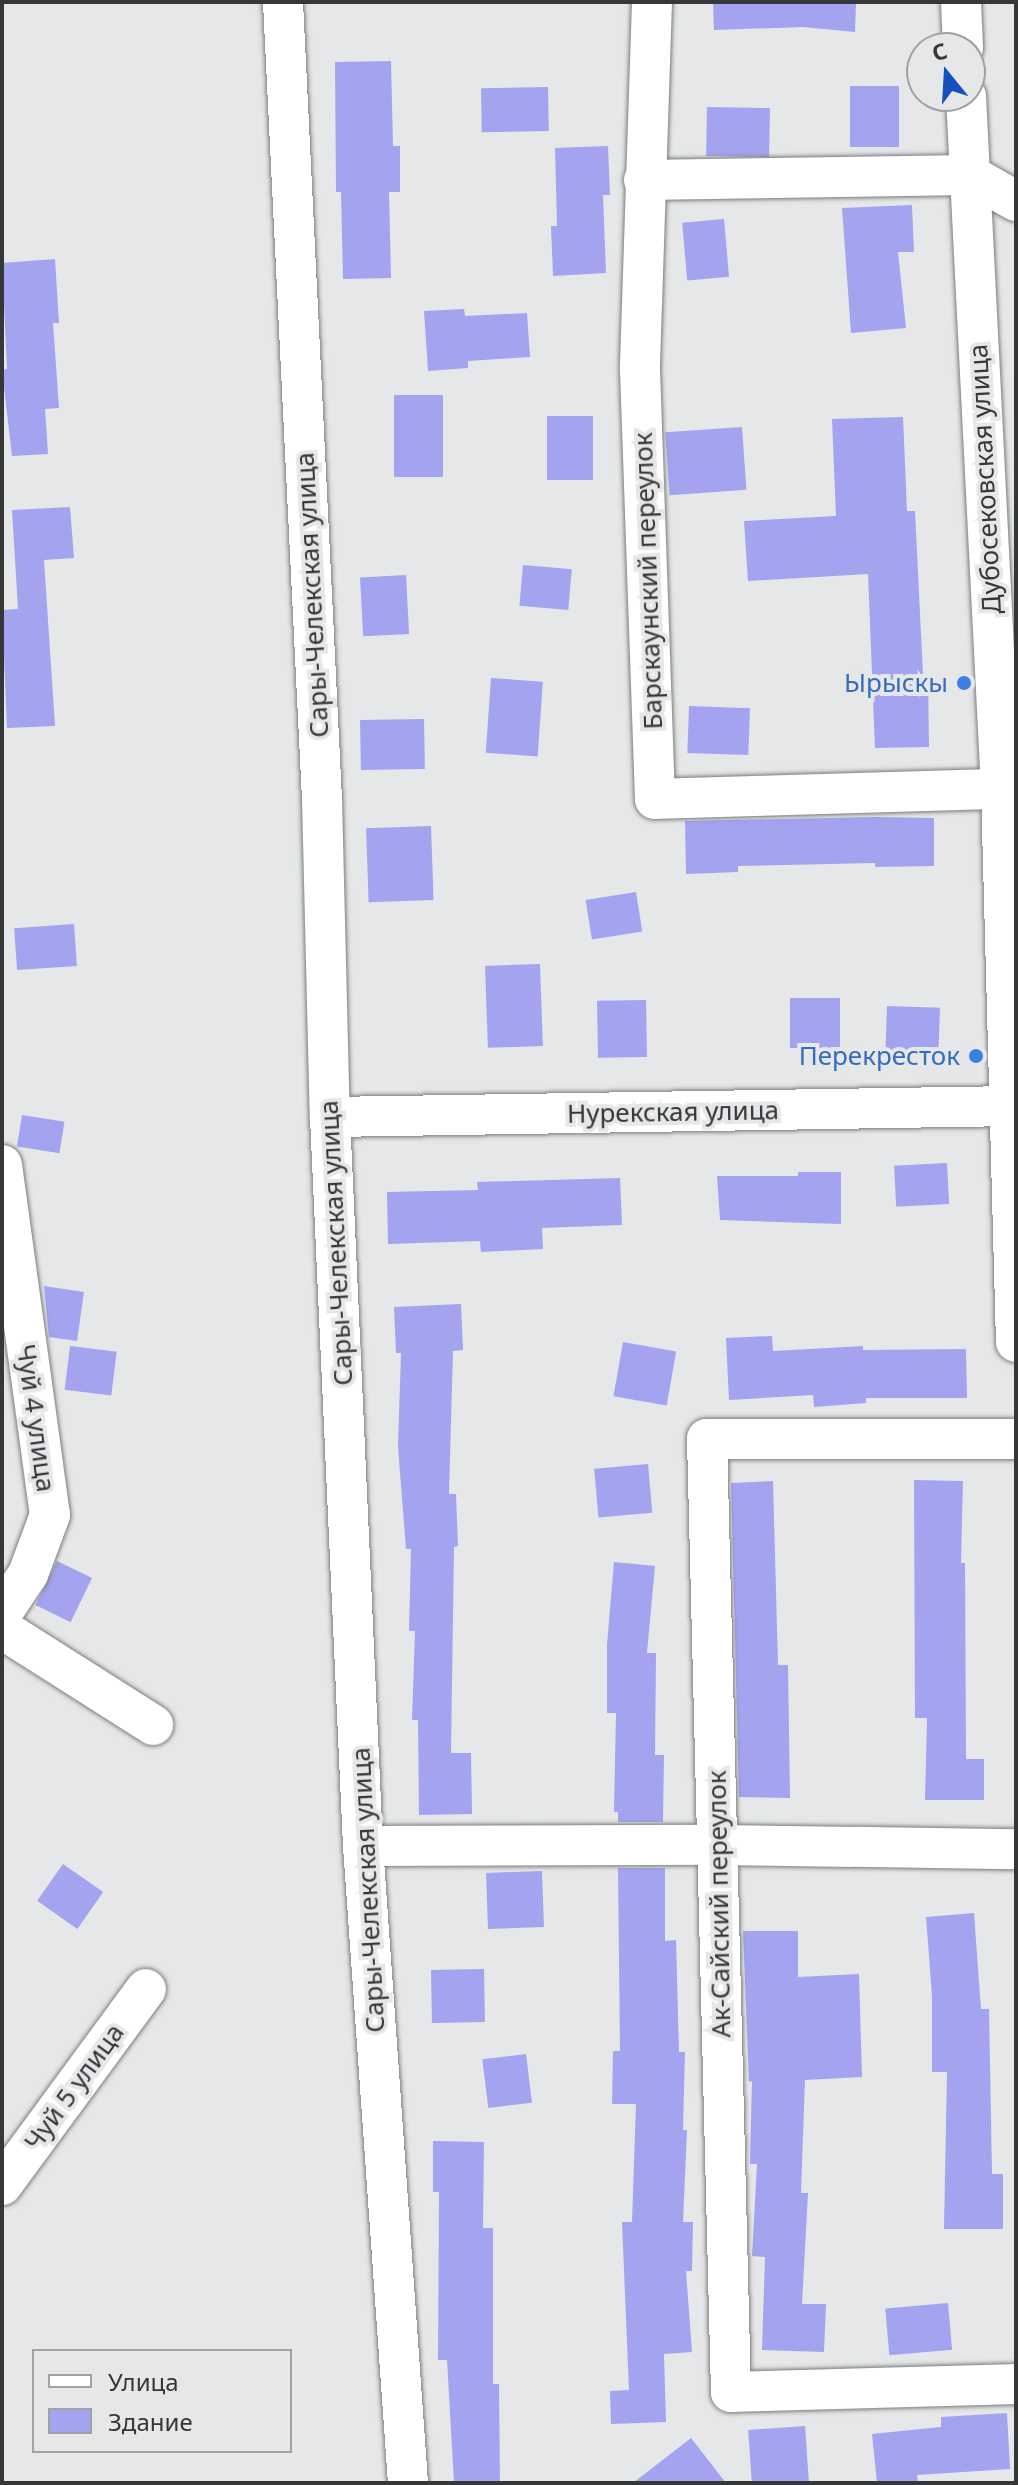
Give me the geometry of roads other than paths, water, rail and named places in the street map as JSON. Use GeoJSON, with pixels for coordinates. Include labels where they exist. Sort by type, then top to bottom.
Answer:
{"type":"FeatureCollection","features":[{"type":"Feature","properties":{"kind":"street","name":"Сары-Челекская улица"},"geometry":{"type":"LineString","coordinates":[[283,2],[321,783],[330,1117],[363,1846],[408,2483]]}},
{"type":"Feature","properties":{"kind":"street","name":"Барскаунский переулок"},"geometry":{"type":"LineString","coordinates":[[652,2],[640,370],[655,799],[1009,788]]}},
{"type":"Feature","properties":{"kind":"street"},"geometry":{"type":"LineString","coordinates":[[961,2],[962,32]]}},
{"type":"Feature","properties":{"kind":"street","name":"Дубосековская улица"},"geometry":{"type":"LineString","coordinates":[[967,112],[1009,788],[1016,1342]]}},
{"type":"Feature","properties":{"kind":"street"},"geometry":{"type":"LineString","coordinates":[[644,180],[970,175],[1016,201]]}},
{"type":"Feature","properties":{"kind":"street","name":"Нурекская улица"},"geometry":{"type":"LineString","coordinates":[[330,1117],[1012,1106]]}},
{"type":"Feature","properties":{"kind":"street","name":"Чуй 4 улица"},"geometry":{"type":"LineString","coordinates":[[2,1165],[50,1515],[28,1574],[2,1613]]}},
{"type":"Feature","properties":{"kind":"street","name":"Ак-Сайский переулок"},"geometry":{"type":"LineString","coordinates":[[1016,1439],[707,1439],[731,2392],[1016,2384]]}},
{"type":"Feature","properties":{"kind":"street"},"geometry":{"type":"LineString","coordinates":[[2,1629],[153,1725]]}},
{"type":"Feature","properties":{"kind":"street"},"geometry":{"type":"LineString","coordinates":[[363,1846],[718,1845],[1016,1849]]}},
{"type":"Feature","properties":{"kind":"street","name":"Чуй 5 улица"},"geometry":{"type":"LineString","coordinates":[[2,2185],[146,1989]]}},
{"type":"Feature","properties":{"kind":"place","name":"Ырыскы"},"geometry":{"type":"Point","coordinates":[964,683]}},
{"type":"Feature","properties":{"kind":"place","name":"Перекресток"},"geometry":{"type":"Point","coordinates":[976,1056]}}]}
